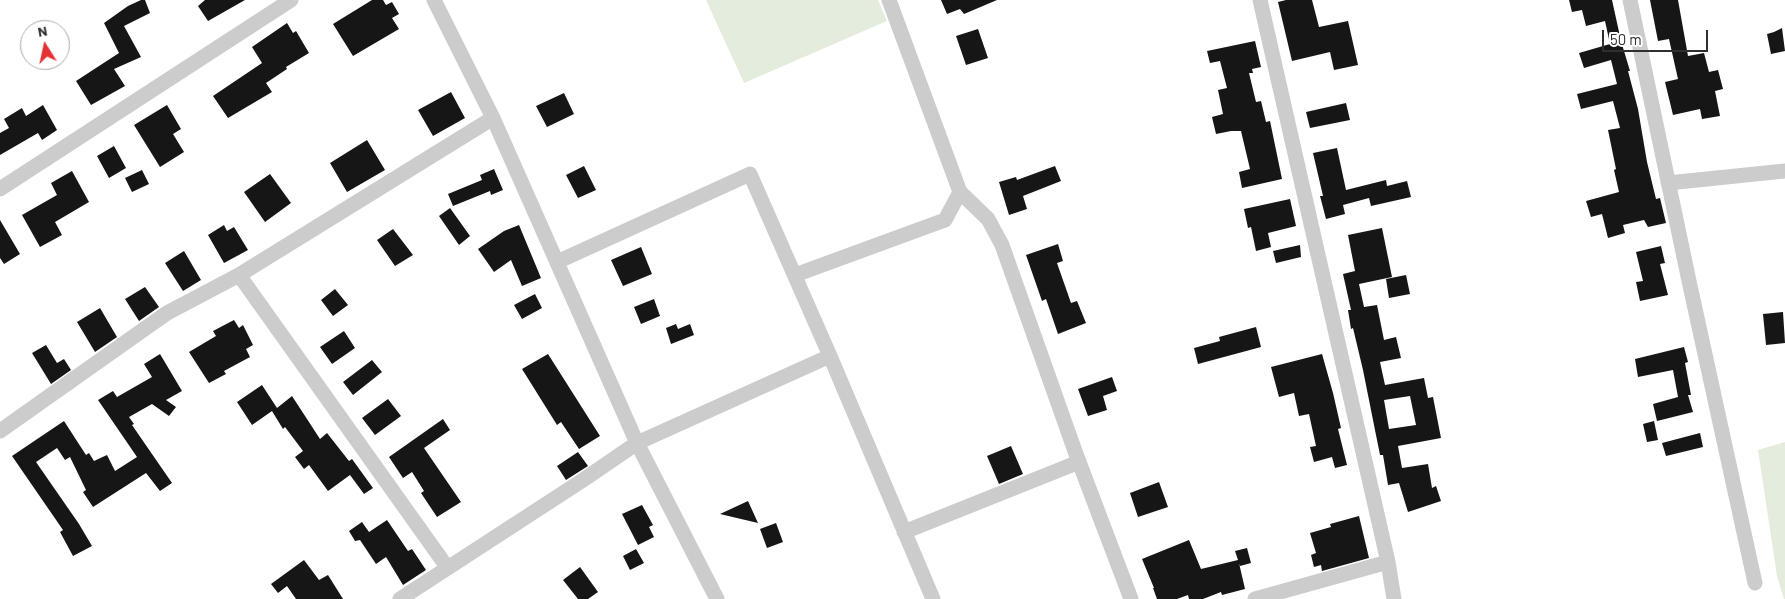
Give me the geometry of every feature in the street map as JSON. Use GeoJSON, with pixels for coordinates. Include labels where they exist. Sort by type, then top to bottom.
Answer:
{"type":"FeatureCollection","features":[{"type":"Feature","properties":{"kind":"street"},"geometry":{"type":"LineString","coordinates":[[0,189],[292,0]]}},
{"type":"Feature","properties":{"kind":"street"},"geometry":{"type":"LineString","coordinates":[[434,0],[493,118],[637,443],[717,599]]}},
{"type":"Feature","properties":{"kind":"street"},"geometry":{"type":"LineString","coordinates":[[889,0],[960,192],[988,219],[1002,245],[1079,462],[1131,599]]}},
{"type":"Feature","properties":{"kind":"street"},"geometry":{"type":"LineString","coordinates":[[1260,0],[1388,562],[1394,599]]}},
{"type":"Feature","properties":{"kind":"street"},"geometry":{"type":"LineString","coordinates":[[1630,0],[1755,583]]}},
{"type":"Feature","properties":{"kind":"street"},"geometry":{"type":"LineString","coordinates":[[0,431],[167,313],[239,275],[493,118]]}},
{"type":"Feature","properties":{"kind":"street"},"geometry":{"type":"LineString","coordinates":[[1668,182],[1785,171]]}},
{"type":"Feature","properties":{"kind":"street"},"geometry":{"type":"LineString","coordinates":[[556,262],[750,174],[830,356],[932,599]]}},
{"type":"Feature","properties":{"kind":"street"},"geometry":{"type":"LineString","coordinates":[[795,275],[945,220],[960,192]]}},
{"type":"Feature","properties":{"kind":"street"},"geometry":{"type":"LineString","coordinates":[[239,275],[448,567]]}},
{"type":"Feature","properties":{"kind":"street"},"geometry":{"type":"LineString","coordinates":[[400,599],[637,443],[830,356]]}},
{"type":"Feature","properties":{"kind":"street"},"geometry":{"type":"LineString","coordinates":[[904,532],[1079,462]]}},
{"type":"Feature","properties":{"kind":"street"},"geometry":{"type":"LineString","coordinates":[[1255,599],[1388,562]]}},
{"type":"Feature","properties":{"kind":"green space"},"geometry":{"type":"Polygon","coordinates":[[[706,0],[878,0],[887,21],[744,83],[706,0]]]}},
{"type":"Feature","properties":{"kind":"green space"},"geometry":{"type":"Polygon","coordinates":[[[1785,442],[1784,599],[1777,576],[1758,450],[1785,442]]]}},
{"type":"Feature","properties":{"kind":"building"},"geometry":{"type":"Polygon","coordinates":[[[145,0],[150,13],[124,26],[141,57],[114,69],[125,86],[91,105],[76,81],[119,53],[104,23],[128,6],[145,0]]]}},
{"type":"Feature","properties":{"kind":"building"},"geometry":{"type":"Polygon","coordinates":[[[205,0],[245,0],[208,21],[198,6],[205,0]]]}},
{"type":"Feature","properties":{"kind":"building"},"geometry":{"type":"Polygon","coordinates":[[[372,0],[383,0],[386,5],[392,2],[399,14],[392,18],[399,29],[353,56],[333,24],[372,0]]]}},
{"type":"Feature","properties":{"kind":"building"},"geometry":{"type":"Polygon","coordinates":[[[941,0],[997,0],[964,14],[960,9],[947,14],[941,0]]]}},
{"type":"Feature","properties":{"kind":"building"},"geometry":{"type":"Polygon","coordinates":[[[1286,0],[1312,0],[1319,27],[1348,21],[1358,65],[1334,70],[1330,52],[1292,61],[1278,2],[1286,0]]]}},
{"type":"Feature","properties":{"kind":"building"},"geometry":{"type":"Polygon","coordinates":[[[1569,0],[1612,0],[1630,71],[1628,71],[1638,109],[1647,162],[1656,199],[1660,198],[1666,223],[1648,227],[1644,220],[1623,225],[1625,233],[1608,238],[1602,214],[1591,217],[1586,201],[1619,192],[1608,130],[1620,128],[1613,101],[1581,109],[1577,94],[1617,84],[1611,60],[1584,68],[1579,53],[1610,44],[1605,21],[1586,26],[1582,10],[1572,12],[1569,0]]]}},
{"type":"Feature","properties":{"kind":"building"},"geometry":{"type":"Polygon","coordinates":[[[1650,0],[1678,0],[1688,56],[1704,53],[1709,72],[1718,70],[1723,89],[1715,91],[1720,116],[1702,119],[1700,109],[1673,115],[1665,82],[1678,79],[1669,39],[1658,41],[1650,0]]]}},
{"type":"Feature","properties":{"kind":"building"},"geometry":{"type":"Polygon","coordinates":[[[287,23],[293,33],[296,31],[309,53],[286,67],[287,69],[266,83],[272,92],[228,118],[213,96],[262,63],[252,47],[287,23]]]}},
{"type":"Feature","properties":{"kind":"building"},"geometry":{"type":"Polygon","coordinates":[[[1782,28],[1785,51],[1771,54],[1767,34],[1782,28]]]}},
{"type":"Feature","properties":{"kind":"building"},"geometry":{"type":"Polygon","coordinates":[[[978,29],[988,58],[966,65],[956,36],[978,29]]]}},
{"type":"Feature","properties":{"kind":"building"},"geometry":{"type":"Polygon","coordinates":[[[1255,41],[1261,67],[1252,69],[1253,73],[1249,73],[1256,102],[1261,101],[1266,122],[1270,121],[1282,179],[1242,188],[1239,172],[1250,169],[1241,131],[1216,134],[1212,117],[1223,114],[1218,90],[1227,88],[1220,61],[1210,63],[1207,51],[1255,41]]]}},
{"type":"Feature","properties":{"kind":"building"},"geometry":{"type":"Polygon","coordinates":[[[451,92],[465,118],[433,136],[418,110],[451,92]]]}},
{"type":"Feature","properties":{"kind":"building"},"geometry":{"type":"Polygon","coordinates":[[[564,93],[574,114],[547,127],[536,106],[564,93]]]}},
{"type":"Feature","properties":{"kind":"building"},"geometry":{"type":"Polygon","coordinates":[[[1346,103],[1350,120],[1310,128],[1306,112],[1346,103]]]}},
{"type":"Feature","properties":{"kind":"building"},"geometry":{"type":"Polygon","coordinates":[[[43,105],[57,130],[42,140],[38,133],[0,155],[0,133],[9,128],[4,119],[22,108],[26,116],[43,105]]]}},
{"type":"Feature","properties":{"kind":"building"},"geometry":{"type":"Polygon","coordinates":[[[167,105],[181,129],[173,134],[184,152],[160,167],[134,125],[167,105]]]}},
{"type":"Feature","properties":{"kind":"building"},"geometry":{"type":"Polygon","coordinates":[[[367,140],[385,170],[347,192],[330,163],[367,140]]]}},
{"type":"Feature","properties":{"kind":"building"},"geometry":{"type":"Polygon","coordinates":[[[114,146],[126,168],[109,178],[97,156],[114,146]]]}},
{"type":"Feature","properties":{"kind":"building"},"geometry":{"type":"Polygon","coordinates":[[[1337,148],[1346,190],[1386,180],[1387,186],[1407,181],[1411,197],[1371,206],[1369,198],[1343,205],[1345,214],[1326,219],[1320,196],[1323,196],[1313,153],[1337,148]]]}},
{"type":"Feature","properties":{"kind":"building"},"geometry":{"type":"Polygon","coordinates":[[[584,166],[596,190],[578,198],[566,175],[584,166]]]}},
{"type":"Feature","properties":{"kind":"building"},"geometry":{"type":"Polygon","coordinates":[[[1055,166],[1061,181],[1023,196],[1027,209],[1009,215],[999,182],[1016,177],[1017,180],[1055,166]]]}},
{"type":"Feature","properties":{"kind":"building"},"geometry":{"type":"Polygon","coordinates":[[[494,169],[503,190],[491,195],[490,191],[453,206],[448,194],[482,180],[480,175],[494,169]]]}},
{"type":"Feature","properties":{"kind":"building"},"geometry":{"type":"Polygon","coordinates":[[[142,170],[149,184],[132,192],[125,178],[142,170]]]}},
{"type":"Feature","properties":{"kind":"building"},"geometry":{"type":"Polygon","coordinates":[[[72,171],[89,202],[55,222],[62,235],[40,247],[22,215],[57,195],[51,183],[72,171]]]}},
{"type":"Feature","properties":{"kind":"building"},"geometry":{"type":"Polygon","coordinates":[[[270,174],[291,203],[265,222],[244,192],[270,174]]]}},
{"type":"Feature","properties":{"kind":"building"},"geometry":{"type":"Polygon","coordinates":[[[1290,199],[1296,226],[1268,233],[1271,247],[1256,251],[1251,227],[1248,228],[1244,209],[1290,199]]]}},
{"type":"Feature","properties":{"kind":"building"},"geometry":{"type":"Polygon","coordinates":[[[450,208],[470,236],[459,245],[439,216],[450,208]]]}},
{"type":"Feature","properties":{"kind":"building"},"geometry":{"type":"Polygon","coordinates":[[[0,220],[20,254],[4,264],[0,258],[0,220]]]}},
{"type":"Feature","properties":{"kind":"building"},"geometry":{"type":"Polygon","coordinates":[[[224,225],[227,231],[234,227],[248,250],[224,263],[208,235],[224,225]]]}},
{"type":"Feature","properties":{"kind":"building"},"geometry":{"type":"Polygon","coordinates":[[[519,225],[541,278],[522,286],[511,260],[494,272],[478,249],[504,231],[519,225]]]}},
{"type":"Feature","properties":{"kind":"building"},"geometry":{"type":"Polygon","coordinates":[[[1382,228],[1392,277],[1359,284],[1364,307],[1377,305],[1384,340],[1396,337],[1401,358],[1380,362],[1385,385],[1424,378],[1428,398],[1433,397],[1441,438],[1398,446],[1402,468],[1428,464],[1432,488],[1436,486],[1441,501],[1408,512],[1399,483],[1388,485],[1383,455],[1380,455],[1353,328],[1351,329],[1348,310],[1351,310],[1343,274],[1355,271],[1348,235],[1382,228]],[[1410,396],[1384,400],[1389,429],[1416,425],[1410,396]]]}},
{"type":"Feature","properties":{"kind":"building"},"geometry":{"type":"Polygon","coordinates":[[[393,229],[413,255],[395,266],[377,240],[393,229]]]}},
{"type":"Feature","properties":{"kind":"building"},"geometry":{"type":"Polygon","coordinates":[[[1058,244],[1063,261],[1057,263],[1071,303],[1077,301],[1086,323],[1058,334],[1046,299],[1042,301],[1026,255],[1058,244]]]}},
{"type":"Feature","properties":{"kind":"building"},"geometry":{"type":"Polygon","coordinates":[[[1300,245],[1301,257],[1276,263],[1273,251],[1300,245]]]}},
{"type":"Feature","properties":{"kind":"building"},"geometry":{"type":"Polygon","coordinates":[[[1661,246],[1665,263],[1660,264],[1668,295],[1640,301],[1636,282],[1643,281],[1636,252],[1661,246]]]}},
{"type":"Feature","properties":{"kind":"building"},"geometry":{"type":"Polygon","coordinates":[[[641,247],[652,274],[623,286],[611,260],[641,247]]]}},
{"type":"Feature","properties":{"kind":"building"},"geometry":{"type":"Polygon","coordinates":[[[184,251],[201,280],[183,291],[165,263],[184,251]]]}},
{"type":"Feature","properties":{"kind":"building"},"geometry":{"type":"Polygon","coordinates":[[[1406,275],[1410,294],[1389,298],[1386,279],[1406,275]]]}},
{"type":"Feature","properties":{"kind":"building"},"geometry":{"type":"Polygon","coordinates":[[[145,287],[159,307],[139,321],[125,299],[145,287]]]}},
{"type":"Feature","properties":{"kind":"building"},"geometry":{"type":"Polygon","coordinates":[[[335,289],[348,305],[333,316],[321,300],[335,289]]]}},
{"type":"Feature","properties":{"kind":"building"},"geometry":{"type":"Polygon","coordinates":[[[535,294],[542,308],[522,319],[514,305],[535,294]]]}},
{"type":"Feature","properties":{"kind":"building"},"geometry":{"type":"Polygon","coordinates":[[[654,299],[660,316],[641,324],[634,307],[654,299]]]}},
{"type":"Feature","properties":{"kind":"building"},"geometry":{"type":"Polygon","coordinates":[[[100,308],[117,337],[95,352],[77,322],[100,308]]]}},
{"type":"Feature","properties":{"kind":"building"},"geometry":{"type":"Polygon","coordinates":[[[1783,312],[1785,343],[1766,345],[1763,314],[1783,312]]]}},
{"type":"Feature","properties":{"kind":"building"},"geometry":{"type":"Polygon","coordinates":[[[234,320],[239,328],[243,325],[253,345],[246,349],[250,357],[224,371],[226,374],[209,383],[189,352],[216,336],[213,331],[234,320]]]}},
{"type":"Feature","properties":{"kind":"building"},"geometry":{"type":"Polygon","coordinates":[[[676,324],[678,329],[690,324],[694,335],[671,344],[666,328],[676,324]]]}},
{"type":"Feature","properties":{"kind":"building"},"geometry":{"type":"Polygon","coordinates":[[[1256,327],[1261,347],[1198,364],[1194,348],[1220,341],[1219,337],[1256,327]]]}},
{"type":"Feature","properties":{"kind":"building"},"geometry":{"type":"Polygon","coordinates":[[[344,331],[355,348],[332,364],[320,347],[344,331]]]}},
{"type":"Feature","properties":{"kind":"building"},"geometry":{"type":"Polygon","coordinates":[[[46,345],[57,363],[64,359],[71,370],[51,384],[32,353],[46,345]]]}},
{"type":"Feature","properties":{"kind":"building"},"geometry":{"type":"Polygon","coordinates":[[[1684,347],[1688,362],[1685,363],[1691,395],[1688,395],[1693,412],[1657,421],[1653,404],[1678,397],[1673,370],[1638,377],[1635,359],[1684,347]]]}},
{"type":"Feature","properties":{"kind":"building"},"geometry":{"type":"Polygon","coordinates":[[[160,354],[182,391],[166,400],[176,407],[169,416],[152,404],[129,417],[134,424],[132,425],[172,483],[160,491],[146,473],[93,507],[83,492],[86,490],[70,457],[65,460],[57,448],[36,462],[92,546],[73,556],[60,532],[63,530],[12,456],[64,421],[86,455],[89,453],[94,461],[107,455],[115,471],[137,457],[98,400],[113,391],[117,397],[152,377],[144,364],[160,354]]]}},
{"type":"Feature","properties":{"kind":"building"},"geometry":{"type":"Polygon","coordinates":[[[548,354],[600,436],[579,449],[561,422],[557,425],[522,369],[548,354]]]}},
{"type":"Feature","properties":{"kind":"building"},"geometry":{"type":"Polygon","coordinates":[[[1322,354],[1341,428],[1338,429],[1347,465],[1335,468],[1332,457],[1314,462],[1310,447],[1316,446],[1309,414],[1299,416],[1294,393],[1279,397],[1271,367],[1322,354]]]}},
{"type":"Feature","properties":{"kind":"building"},"geometry":{"type":"Polygon","coordinates":[[[372,360],[382,372],[353,395],[343,382],[372,360]]]}},
{"type":"Feature","properties":{"kind":"building"},"geometry":{"type":"Polygon","coordinates":[[[1112,377],[1117,391],[1103,396],[1107,410],[1088,416],[1078,389],[1112,377]]]}},
{"type":"Feature","properties":{"kind":"building"},"geometry":{"type":"Polygon","coordinates":[[[262,385],[277,408],[292,396],[320,439],[327,433],[349,461],[352,459],[373,488],[364,494],[350,475],[328,491],[309,465],[304,469],[295,457],[303,451],[285,427],[283,429],[272,411],[252,425],[237,402],[262,385]]]}},
{"type":"Feature","properties":{"kind":"building"},"geometry":{"type":"Polygon","coordinates":[[[388,399],[401,416],[375,435],[362,418],[388,399]]]}},
{"type":"Feature","properties":{"kind":"building"},"geometry":{"type":"Polygon","coordinates":[[[443,419],[450,430],[424,448],[461,502],[437,517],[421,493],[424,491],[412,472],[403,478],[389,457],[443,419]]]}},
{"type":"Feature","properties":{"kind":"building"},"geometry":{"type":"Polygon","coordinates":[[[1654,421],[1658,440],[1647,442],[1643,424],[1654,421]]]}},
{"type":"Feature","properties":{"kind":"building"},"geometry":{"type":"Polygon","coordinates":[[[1700,433],[1703,447],[1666,456],[1662,443],[1700,433]]]}},
{"type":"Feature","properties":{"kind":"building"},"geometry":{"type":"Polygon","coordinates":[[[1011,446],[1023,474],[999,484],[987,456],[1011,446]]]}},
{"type":"Feature","properties":{"kind":"building"},"geometry":{"type":"Polygon","coordinates":[[[578,452],[588,466],[566,480],[557,466],[578,452]]]}},
{"type":"Feature","properties":{"kind":"building"},"geometry":{"type":"Polygon","coordinates":[[[1159,482],[1168,507],[1138,517],[1130,493],[1159,482]]]}},
{"type":"Feature","properties":{"kind":"building"},"geometry":{"type":"Polygon","coordinates":[[[748,501],[758,523],[720,514],[748,501]]]}},
{"type":"Feature","properties":{"kind":"building"},"geometry":{"type":"Polygon","coordinates":[[[642,505],[653,525],[649,527],[654,537],[638,545],[622,514],[642,505]]]}},
{"type":"Feature","properties":{"kind":"building"},"geometry":{"type":"Polygon","coordinates":[[[1359,516],[1369,558],[1322,571],[1321,565],[1314,567],[1311,555],[1316,553],[1310,533],[1331,527],[1330,524],[1359,516]]]}},
{"type":"Feature","properties":{"kind":"building"},"geometry":{"type":"Polygon","coordinates":[[[387,520],[408,551],[412,549],[426,570],[403,585],[386,557],[376,564],[360,540],[355,541],[349,531],[362,522],[369,532],[387,520]]]}},
{"type":"Feature","properties":{"kind":"building"},"geometry":{"type":"Polygon","coordinates":[[[776,523],[783,542],[767,548],[760,529],[776,523]]]}},
{"type":"Feature","properties":{"kind":"building"},"geometry":{"type":"Polygon","coordinates":[[[1189,540],[1201,569],[1238,560],[1235,551],[1247,548],[1251,563],[1240,566],[1239,563],[1245,589],[1222,595],[1221,592],[1203,599],[1189,599],[1188,595],[1177,599],[1157,599],[1142,559],[1189,540]]]}},
{"type":"Feature","properties":{"kind":"building"},"geometry":{"type":"Polygon","coordinates":[[[636,549],[644,563],[630,570],[623,556],[636,549]]]}},
{"type":"Feature","properties":{"kind":"building"},"geometry":{"type":"Polygon","coordinates":[[[304,560],[319,580],[328,575],[343,599],[296,599],[287,586],[278,593],[271,584],[304,560]]]}},
{"type":"Feature","properties":{"kind":"building"},"geometry":{"type":"Polygon","coordinates":[[[580,567],[598,592],[588,599],[578,599],[563,580],[580,567]]]}}]}
